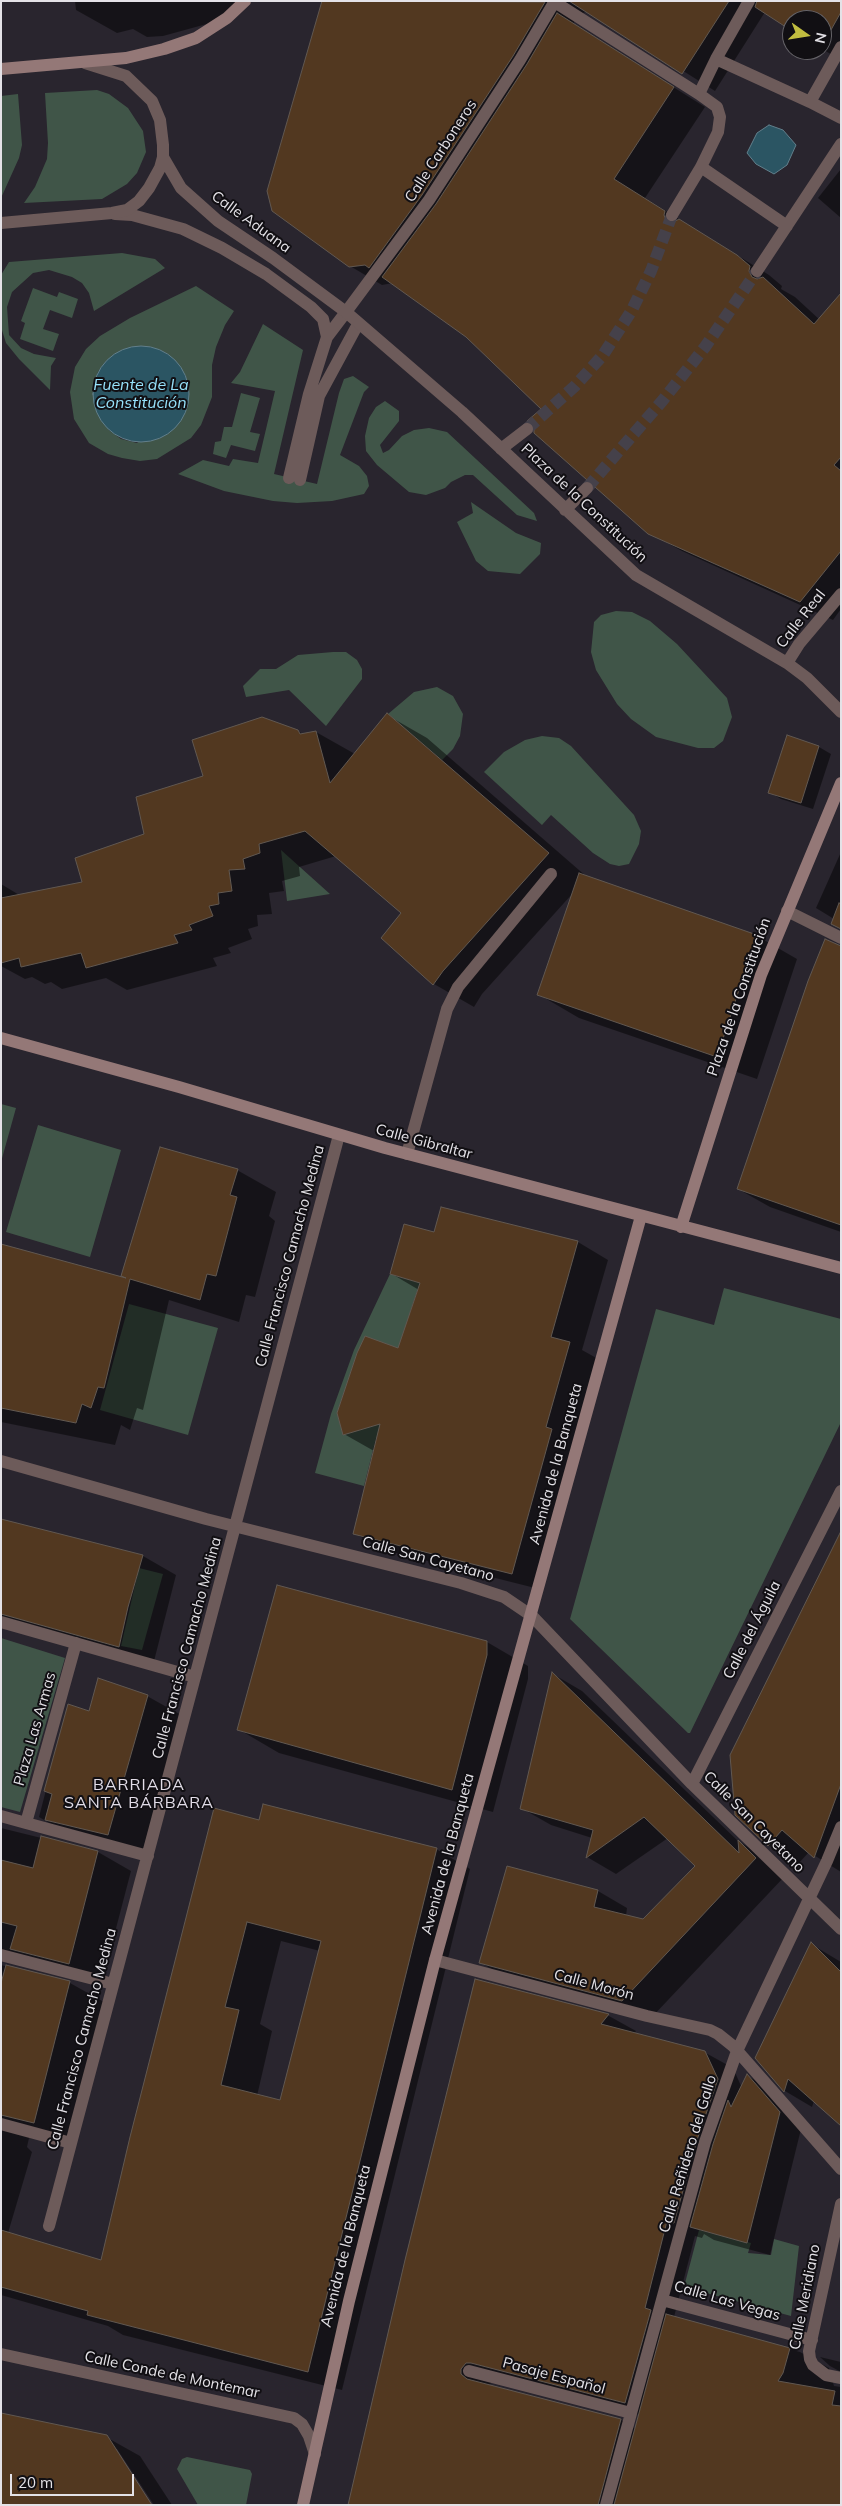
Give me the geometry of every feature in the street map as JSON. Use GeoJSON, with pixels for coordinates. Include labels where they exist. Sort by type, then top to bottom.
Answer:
{"type":"FeatureCollection","features":[{"type":"Feature","properties":{"kind":"main road"},"geometry":{"type":"LineString","coordinates":[[1,70],[126,58],[164,49],[196,38],[227,18],[245,1]]}},
{"type":"Feature","properties":{"kind":"main road","name":"Plaza de la Constitución"},"geometry":{"type":"LineString","coordinates":[[681,1227],[761,975],[841,782]]}},
{"type":"Feature","properties":{"kind":"main road","name":"Calle Gibraltar"},"geometry":{"type":"LineString","coordinates":[[1,1038],[180,1087],[408,1154],[841,1268]]}},
{"type":"Feature","properties":{"kind":"main road","name":"Avenida de la Banqueta"},"geometry":{"type":"LineString","coordinates":[[303,2505],[349,2301],[435,1960],[532,1616],[641,1216]]}},
{"type":"Feature","properties":{"kind":"street"},"geometry":{"type":"LineString","coordinates":[[554,2],[676,78],[717,108],[720,117],[718,132],[701,168],[672,216]]}},
{"type":"Feature","properties":{"kind":"street","name":"Calle Carboneros"},"geometry":{"type":"LineString","coordinates":[[358,324],[319,396],[295,479],[309,394],[327,337],[429,200],[520,60],[554,2]]}},
{"type":"Feature","properties":{"kind":"street"},"geometry":{"type":"LineString","coordinates":[[699,94],[716,59],[749,2]]}},
{"type":"Feature","properties":{"kind":"street"},"geometry":{"type":"LineString","coordinates":[[810,102],[838,52]]}},
{"type":"Feature","properties":{"kind":"street"},"geometry":{"type":"LineString","coordinates":[[716,59],[841,118]]}},
{"type":"Feature","properties":{"kind":"street"},"geometry":{"type":"LineString","coordinates":[[85,63],[126,76],[152,102],[160,120],[163,145],[162,158],[156,178],[139,201],[127,210],[112,214]]}},
{"type":"Feature","properties":{"kind":"street"},"geometry":{"type":"LineString","coordinates":[[757,271],[841,144]]}},
{"type":"Feature","properties":{"kind":"street","name":"Calle Aduana"},"geometry":{"type":"LineString","coordinates":[[162,158],[182,188],[218,222],[273,258],[346,312]]}},
{"type":"Feature","properties":{"kind":"street"},"geometry":{"type":"LineString","coordinates":[[701,168],[786,226]]}},
{"type":"Feature","properties":{"kind":"street"},"geometry":{"type":"LineString","coordinates":[[1,223],[112,214],[132,215],[183,229],[222,248],[266,274],[311,307],[323,319],[327,337]]}},
{"type":"Feature","properties":{"kind":"street","name":"Plaza de la Constitución"},"geometry":{"type":"LineString","coordinates":[[346,312],[462,412],[565,510],[636,574],[787,664],[807,678],[840,711]]}},
{"type":"Feature","properties":{"kind":"street"},"geometry":{"type":"LineString","coordinates":[[501,449],[527,429]]}},
{"type":"Feature","properties":{"kind":"street"},"geometry":{"type":"LineString","coordinates":[[565,510],[587,488]]}},
{"type":"Feature","properties":{"kind":"street","name":"Calle Real"},"geometry":{"type":"LineString","coordinates":[[787,664],[799,644],[841,594]]}},
{"type":"Feature","properties":{"kind":"street"},"geometry":{"type":"LineString","coordinates":[[408,1154],[447,1009],[458,987],[551,874]]}},
{"type":"Feature","properties":{"kind":"street"},"geometry":{"type":"LineString","coordinates":[[787,911],[841,938]]}},
{"type":"Feature","properties":{"kind":"street","name":"Calle Francisco Camacho Medina"},"geometry":{"type":"LineString","coordinates":[[49,2226],[340,1135]]}},
{"type":"Feature","properties":{"kind":"street","name":"Calle San Cayetano"},"geometry":{"type":"LineString","coordinates":[[1,1461],[236,1527],[484,1590],[512,1601],[532,1616],[692,1784],[841,1929]]}},
{"type":"Feature","properties":{"kind":"street","name":"Calle del Águila"},"geometry":{"type":"LineString","coordinates":[[692,1784],[841,1491]]}},
{"type":"Feature","properties":{"kind":"street"},"geometry":{"type":"LineString","coordinates":[[1,1622],[196,1677]]}},
{"type":"Feature","properties":{"kind":"street","name":"Plaza Las Armas"},"geometry":{"type":"LineString","coordinates":[[26,1823],[76,1643]]}},
{"type":"Feature","properties":{"kind":"street"},"geometry":{"type":"LineString","coordinates":[[1,1816],[148,1856]]}},
{"type":"Feature","properties":{"kind":"street","name":"Calle Reñidero del Gallo"},"geometry":{"type":"LineString","coordinates":[[606,2505],[705,2142],[737,2051],[841,1827]]}},
{"type":"Feature","properties":{"kind":"street"},"geometry":{"type":"LineString","coordinates":[[1,1955],[114,1984]]}},
{"type":"Feature","properties":{"kind":"street","name":"Calle Morón"},"geometry":{"type":"LineString","coordinates":[[435,1960],[648,2016],[710,2030],[726,2039],[737,2051]]}},
{"type":"Feature","properties":{"kind":"street"},"geometry":{"type":"LineString","coordinates":[[737,2051],[841,2169]]}},
{"type":"Feature","properties":{"kind":"street"},"geometry":{"type":"LineString","coordinates":[[1,2124],[71,2143]]}},
{"type":"Feature","properties":{"kind":"street","name":"Calle Meridiano"},"geometry":{"type":"LineString","coordinates":[[841,2204],[812,2340],[810,2359],[813,2365],[826,2375],[841,2378]]}},
{"type":"Feature","properties":{"kind":"street","name":"Calle Las Vegas"},"geometry":{"type":"LineString","coordinates":[[662,2300],[812,2340]]}},
{"type":"Feature","properties":{"kind":"street","name":"Calle Conde de Montemar"},"geometry":{"type":"LineString","coordinates":[[1,2354],[294,2418],[302,2424],[315,2454]]}},
{"type":"Feature","properties":{"kind":"street","name":"Pasaje Español"},"geometry":{"type":"LineString","coordinates":[[469,2370],[631,2412]]}},
{"type":"Feature","properties":{"kind":"green space"},"geometry":{"type":"Polygon","coordinates":[[[97,90],[109,94],[128,108],[143,131],[146,152],[137,173],[127,184],[102,199],[24,203],[35,187],[47,159],[45,93],[97,90]]]}},
{"type":"Feature","properties":{"kind":"green space"},"geometry":{"type":"Polygon","coordinates":[[[18,94],[22,145],[19,158],[1,198],[1,96],[18,94]]]}},
{"type":"Feature","properties":{"kind":"green space"},"geometry":{"type":"Polygon","coordinates":[[[122,253],[155,259],[165,268],[94,311],[89,293],[82,283],[72,277],[49,270],[33,273],[12,292],[7,307],[9,335],[21,348],[34,354],[56,358],[51,366],[50,390],[6,343],[1,327],[1,275],[9,262],[122,253]]]}},
{"type":"Feature","properties":{"kind":"green space"},"geometry":{"type":"Polygon","coordinates":[[[196,286],[234,311],[225,325],[216,347],[212,365],[212,397],[201,425],[191,438],[157,459],[140,461],[108,454],[89,443],[74,419],[70,392],[75,367],[86,349],[100,336],[130,318],[196,286]],[[151,347],[107,360],[98,372],[93,387],[109,430],[121,439],[137,443],[189,393],[186,377],[178,364],[166,353],[151,347]]]}},
{"type":"Feature","properties":{"kind":"green space"},"geometry":{"type":"Polygon","coordinates":[[[33,288],[57,297],[59,292],[78,299],[72,318],[50,310],[43,329],[59,334],[53,351],[20,339],[25,323],[21,321],[33,288]]]}},
{"type":"Feature","properties":{"kind":"green space"},"geometry":{"type":"Polygon","coordinates":[[[263,324],[303,350],[274,474],[317,484],[339,393],[344,379],[353,376],[369,387],[364,392],[340,455],[359,466],[367,476],[369,486],[364,494],[332,501],[297,503],[273,501],[224,491],[178,474],[203,460],[229,466],[233,459],[258,463],[275,391],[231,383],[240,372],[263,324]]]}},
{"type":"Feature","properties":{"kind":"green space"},"geometry":{"type":"Polygon","coordinates":[[[241,393],[260,398],[250,432],[260,434],[255,451],[231,445],[226,458],[213,454],[215,442],[221,441],[224,427],[232,427],[241,393]]]}},
{"type":"Feature","properties":{"kind":"green space"},"geometry":{"type":"Polygon","coordinates":[[[385,401],[399,411],[399,421],[380,445],[383,453],[389,450],[402,436],[414,430],[429,428],[447,432],[534,513],[537,521],[517,515],[473,475],[465,475],[451,482],[445,488],[426,495],[409,492],[377,465],[366,451],[365,436],[369,418],[376,407],[385,401]]]}},
{"type":"Feature","properties":{"kind":"green space"},"geometry":{"type":"Polygon","coordinates":[[[471,502],[516,533],[541,543],[540,554],[520,574],[488,571],[476,561],[457,522],[473,513],[471,502]]]}},
{"type":"Feature","properties":{"kind":"green space"},"geometry":{"type":"Polygon","coordinates":[[[616,611],[632,612],[650,621],[677,644],[727,698],[732,717],[723,741],[714,748],[698,748],[656,737],[631,719],[617,704],[596,670],[591,652],[594,622],[601,615],[616,611]]]}},
{"type":"Feature","properties":{"kind":"green space"},"geometry":{"type":"Polygon","coordinates":[[[346,652],[357,660],[362,669],[362,679],[326,726],[289,690],[246,697],[243,686],[260,669],[276,669],[298,655],[346,652]]]}},
{"type":"Feature","properties":{"kind":"green space"},"geometry":{"type":"Polygon","coordinates":[[[437,687],[453,696],[463,714],[460,736],[453,749],[442,760],[388,714],[414,692],[437,687]]]}},
{"type":"Feature","properties":{"kind":"green space"},"geometry":{"type":"Polygon","coordinates":[[[542,736],[559,738],[571,746],[634,815],[641,831],[639,844],[629,864],[619,866],[610,864],[593,853],[551,815],[542,825],[484,772],[504,752],[525,740],[542,736]]]}},
{"type":"Feature","properties":{"kind":"green space"},"geometry":{"type":"Polygon","coordinates":[[[281,850],[330,894],[287,901],[281,850]]]}},
{"type":"Feature","properties":{"kind":"green space"},"geometry":{"type":"Polygon","coordinates":[[[1,1104],[16,1108],[1,1162],[1,1104]]]}},
{"type":"Feature","properties":{"kind":"green space"},"geometry":{"type":"Polygon","coordinates":[[[38,1125],[121,1150],[90,1257],[6,1232],[38,1125]]]}},
{"type":"Feature","properties":{"kind":"green space"},"geometry":{"type":"Polygon","coordinates":[[[390,1274],[420,1283],[410,1312],[421,1448],[376,1438],[364,1486],[315,1473],[331,1414],[354,1350],[390,1274]]]}},
{"type":"Feature","properties":{"kind":"green space"},"geometry":{"type":"Polygon","coordinates":[[[724,1288],[841,1319],[841,1422],[690,1733],[688,1733],[570,1619],[656,1309],[714,1325],[724,1288]]]}},
{"type":"Feature","properties":{"kind":"green space"},"geometry":{"type":"Polygon","coordinates":[[[129,1304],[218,1328],[188,1435],[100,1410],[129,1304]]]}},
{"type":"Feature","properties":{"kind":"green space"},"geometry":{"type":"Polygon","coordinates":[[[139,1568],[163,1574],[142,1650],[121,1646],[139,1568]]]}},
{"type":"Feature","properties":{"kind":"green space"},"geometry":{"type":"Polygon","coordinates":[[[1,1638],[65,1658],[20,1812],[1,1807],[1,1638]]]}},
{"type":"Feature","properties":{"kind":"green space"},"geometry":{"type":"Polygon","coordinates":[[[699,2230],[751,2243],[748,2253],[771,2255],[774,2239],[799,2246],[791,2316],[684,2287],[699,2230]]]}},
{"type":"Feature","properties":{"kind":"green space"},"geometry":{"type":"Polygon","coordinates":[[[187,2457],[250,2470],[252,2474],[246,2505],[198,2505],[177,2469],[182,2459],[187,2457]]]}},
{"type":"Feature","properties":{"kind":"water"},"geometry":{"type":"Polygon","coordinates":[[[769,125],[783,130],[796,145],[787,165],[774,174],[756,164],[747,153],[757,133],[769,125]]]}},
{"type":"Feature","properties":{"kind":"water","name":"Fuente de La Constitución"},"geometry":{"type":"Polygon","coordinates":[[[141,346],[159,350],[175,360],[185,376],[189,394],[185,412],[175,428],[159,438],[141,442],[123,438],[107,428],[97,412],[93,394],[97,376],[107,360],[123,350],[141,346]]]}},
{"type":"Feature","properties":{"kind":"building"},"geometry":{"type":"Polygon","coordinates":[[[322,1],[545,2],[513,56],[422,195],[369,268],[365,265],[349,267],[272,211],[267,191],[322,1]]]}},
{"type":"Feature","properties":{"kind":"building"},"geometry":{"type":"Polygon","coordinates":[[[569,1],[729,1],[682,74],[569,1]]]}},
{"type":"Feature","properties":{"kind":"building"},"geometry":{"type":"Polygon","coordinates":[[[757,1],[841,1],[841,12],[832,28],[832,10],[782,10],[782,25],[755,7],[757,1]]]}},
{"type":"Feature","properties":{"kind":"building"},"geometry":{"type":"Polygon","coordinates":[[[557,13],[674,87],[614,179],[665,211],[664,215],[667,222],[672,223],[679,219],[737,255],[750,266],[749,271],[752,277],[757,279],[763,277],[814,324],[841,293],[841,457],[834,465],[841,471],[841,551],[800,602],[648,534],[534,433],[534,424],[527,421],[541,409],[466,337],[382,277],[436,204],[527,64],[557,13]]]}},
{"type":"Feature","properties":{"kind":"building"},"geometry":{"type":"Polygon","coordinates":[[[387,713],[549,853],[443,971],[433,985],[381,938],[401,913],[305,831],[259,844],[260,853],[243,859],[245,869],[229,870],[232,891],[218,893],[219,904],[209,906],[213,916],[189,925],[192,930],[174,935],[178,943],[86,968],[81,953],[21,967],[19,958],[1,963],[1,898],[82,882],[75,858],[144,834],[136,797],[203,776],[192,740],[262,717],[298,730],[300,734],[316,731],[330,783],[387,713]]]}},
{"type":"Feature","properties":{"kind":"building"},"geometry":{"type":"Polygon","coordinates":[[[787,735],[819,746],[801,803],[768,793],[787,735]]]}},
{"type":"Feature","properties":{"kind":"building"},"geometry":{"type":"Polygon","coordinates":[[[579,873],[757,935],[717,1057],[537,995],[579,873]]]}},
{"type":"Feature","properties":{"kind":"building"},"geometry":{"type":"Polygon","coordinates":[[[839,903],[841,904],[841,929],[831,924],[839,903]]]}},
{"type":"Feature","properties":{"kind":"building"},"geometry":{"type":"Polygon","coordinates":[[[825,939],[841,946],[841,1225],[737,1189],[808,981],[825,939]]]}},
{"type":"Feature","properties":{"kind":"building"},"geometry":{"type":"Polygon","coordinates":[[[160,1147],[238,1169],[230,1195],[237,1197],[216,1276],[207,1274],[200,1300],[130,1279],[104,1388],[98,1387],[91,1408],[82,1404],[76,1423],[1,1408],[1,1244],[126,1278],[121,1276],[160,1147]]]}},
{"type":"Feature","properties":{"kind":"building"},"geometry":{"type":"Polygon","coordinates":[[[441,1207],[578,1241],[551,1337],[570,1342],[546,1427],[552,1429],[512,1574],[353,1534],[380,1424],[343,1435],[337,1413],[357,1353],[365,1336],[398,1348],[420,1283],[390,1274],[404,1224],[434,1232],[441,1207]]]}},
{"type":"Feature","properties":{"kind":"building"},"geometry":{"type":"Polygon","coordinates":[[[1,1519],[143,1555],[119,1647],[1,1614],[1,1519]]]}},
{"type":"Feature","properties":{"kind":"building"},"geometry":{"type":"Polygon","coordinates":[[[841,1531],[841,1784],[814,1858],[782,1830],[768,1846],[735,1815],[730,1755],[841,1531]]]}},
{"type":"Feature","properties":{"kind":"building"},"geometry":{"type":"Polygon","coordinates":[[[277,1585],[487,1641],[487,1655],[452,1790],[237,1730],[277,1585]]]}},
{"type":"Feature","properties":{"kind":"building"},"geometry":{"type":"Polygon","coordinates":[[[552,1672],[739,1853],[738,1840],[756,1858],[622,2001],[479,1963],[507,1866],[598,1890],[594,1907],[643,1919],[695,1866],[644,1817],[586,1858],[593,1830],[520,1809],[552,1672]]]}},
{"type":"Feature","properties":{"kind":"building"},"geometry":{"type":"Polygon","coordinates":[[[98,1678],[148,1695],[108,1835],[45,1820],[52,1794],[44,1791],[68,1704],[89,1711],[98,1678]]]}},
{"type":"Feature","properties":{"kind":"building"},"geometry":{"type":"Polygon","coordinates":[[[263,1804],[437,1848],[308,2372],[87,2315],[88,2311],[1,2287],[1,2230],[101,2260],[130,2137],[214,1808],[259,1820],[263,1804]],[[247,1922],[225,2007],[239,2010],[221,2085],[280,2100],[321,1941],[247,1922]]]}},
{"type":"Feature","properties":{"kind":"building"},"geometry":{"type":"Polygon","coordinates":[[[41,1836],[98,1851],[69,1964],[10,1949],[17,1926],[1,1922],[1,1860],[33,1868],[41,1836]]]}},
{"type":"Feature","properties":{"kind":"building"},"geometry":{"type":"Polygon","coordinates":[[[811,1942],[841,1972],[841,2126],[788,2079],[784,2092],[755,2058],[811,1942]]]}},
{"type":"Feature","properties":{"kind":"building"},"geometry":{"type":"Polygon","coordinates":[[[6,1965],[70,1981],[34,2123],[1,2115],[1,1983],[6,1965]]]}},
{"type":"Feature","properties":{"kind":"building"},"geometry":{"type":"Polygon","coordinates":[[[475,1979],[609,2014],[601,2024],[705,2051],[718,2079],[697,2140],[674,2223],[667,2221],[645,2308],[651,2310],[625,2403],[471,2363],[466,2363],[461,2369],[461,2374],[467,2379],[621,2419],[598,2505],[348,2505],[405,2260],[475,1979]]]}},
{"type":"Feature","properties":{"kind":"building"},"geometry":{"type":"Polygon","coordinates":[[[747,2074],[780,2112],[747,2243],[690,2227],[713,2144],[728,2100],[731,2107],[747,2074]]]}},
{"type":"Feature","properties":{"kind":"building"},"geometry":{"type":"Polygon","coordinates":[[[666,2314],[790,2348],[783,2373],[778,2381],[835,2391],[832,2405],[841,2406],[841,2505],[614,2505],[666,2314]]]}},
{"type":"Feature","properties":{"kind":"building"},"geometry":{"type":"Polygon","coordinates":[[[1,2413],[107,2435],[152,2505],[1,2505],[1,2413]]]}},
{"type":"Feature","properties":{"kind":"tunnel"},"geometry":{"type":"LineString","coordinates":[[527,429],[575,386],[603,355],[632,310],[651,271],[672,215]]}},
{"type":"Feature","properties":{"kind":"tunnel"},"geometry":{"type":"LineString","coordinates":[[587,488],[663,400],[705,347],[757,271]]}},
{"type":"Feature","properties":{"kind":"district","name":"BARRIADA SANTA BÁRBARA"},"geometry":{"type":"Point","coordinates":[139,1794]}}]}
